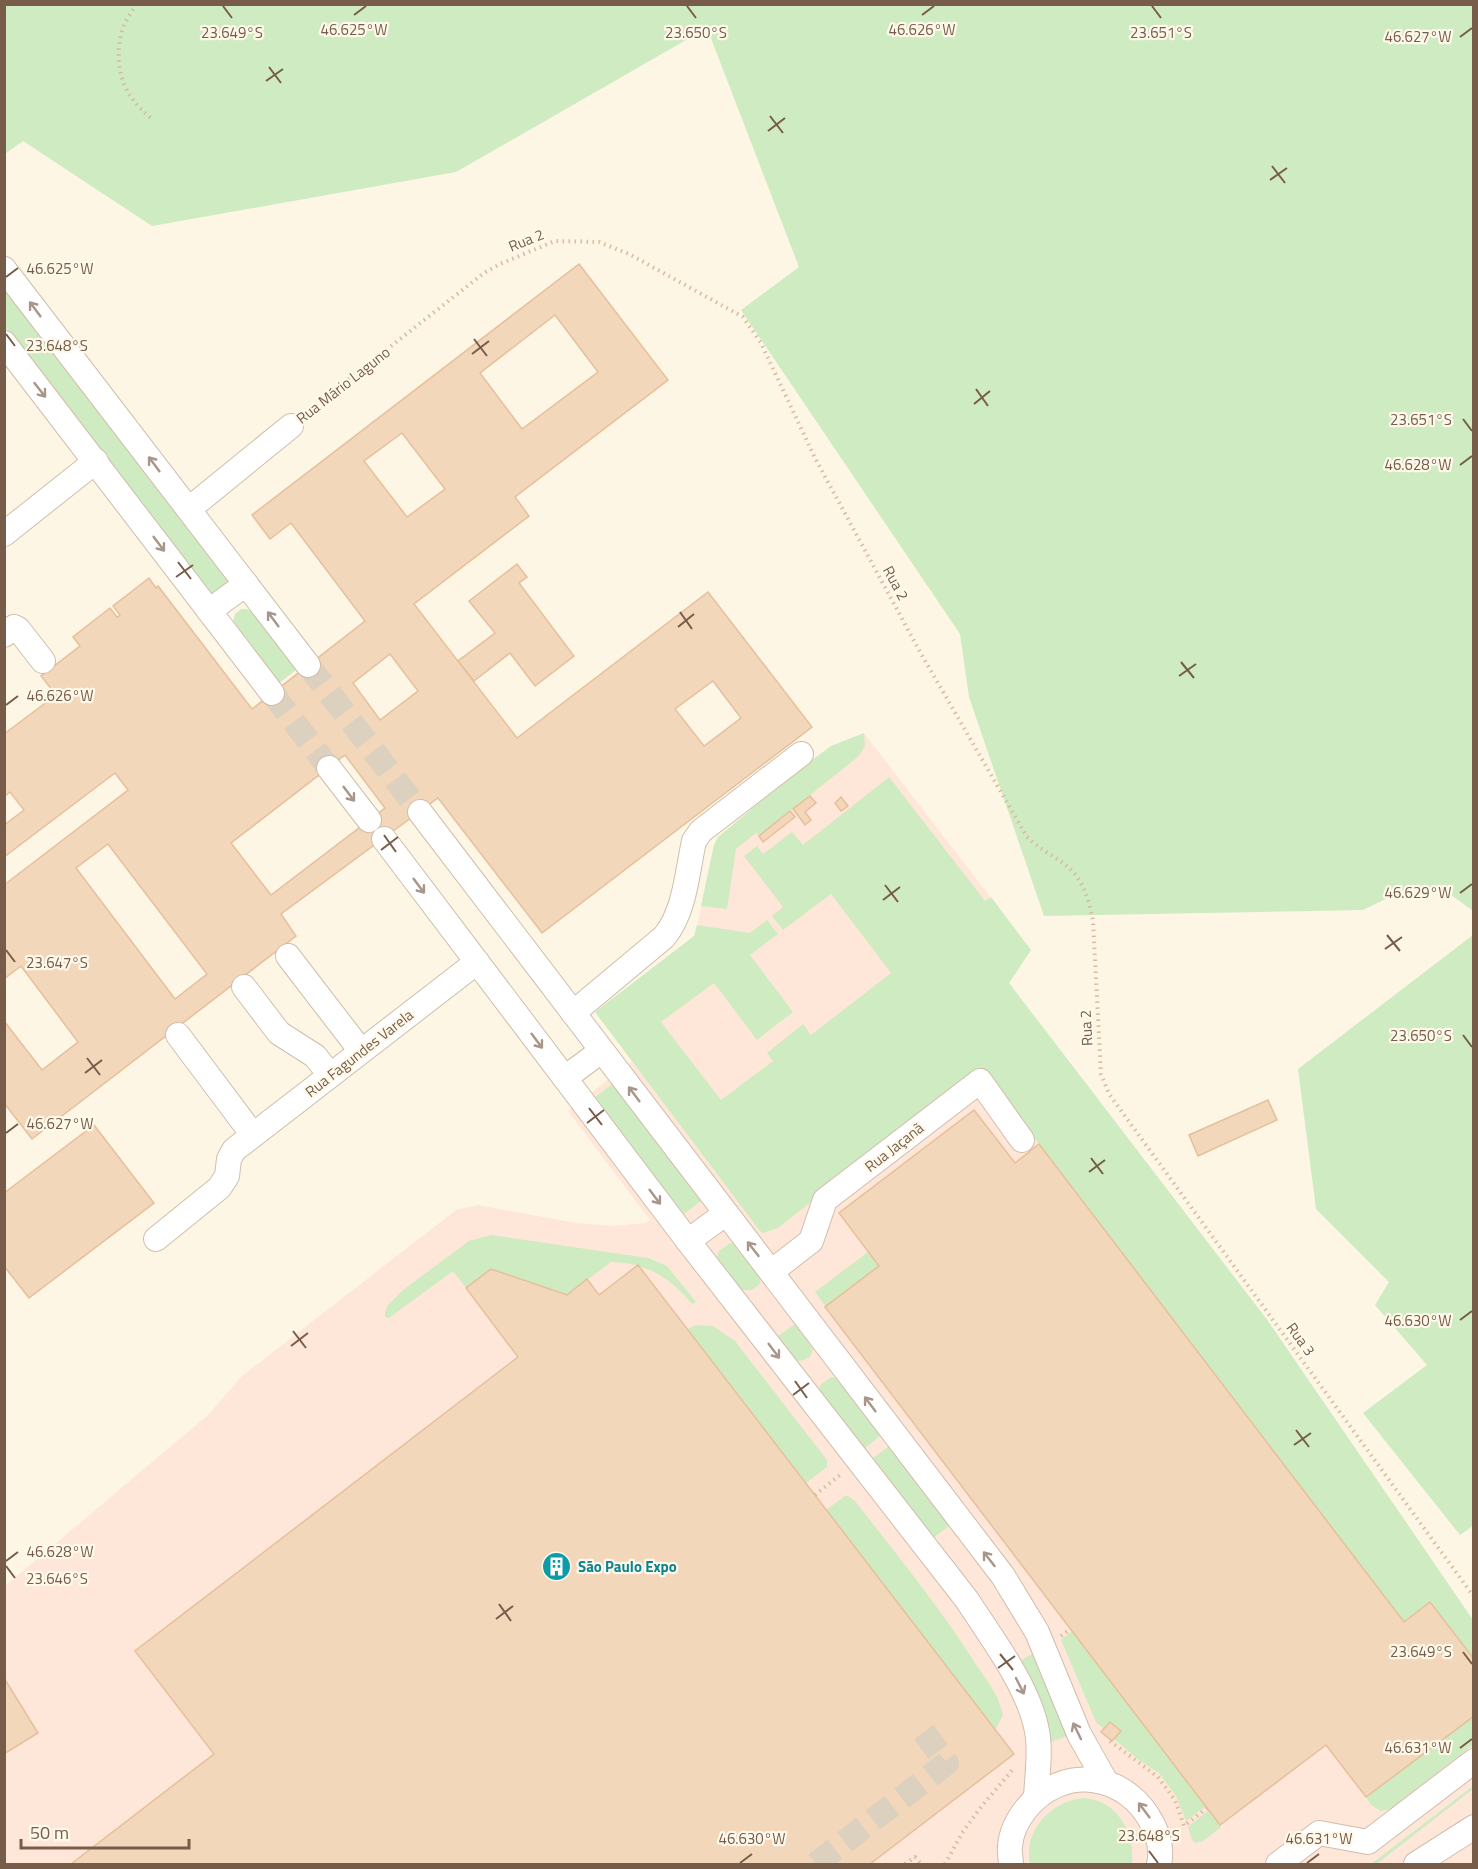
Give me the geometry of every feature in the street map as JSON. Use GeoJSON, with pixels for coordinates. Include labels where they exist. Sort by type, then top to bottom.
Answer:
{"type":"FeatureCollection","features":[{"type":"Feature","properties":{"kind":"street"},"geometry":{"type":"LineString","coordinates":[[4,269],[308,665]]}},
{"type":"Feature","properties":{"kind":"street"},"geometry":{"type":"LineString","coordinates":[[4,343],[272,693]]}},
{"type":"Feature","properties":{"kind":"street","name":"Rua Mário Laguno"},"geometry":{"type":"LineString","coordinates":[[189,509],[291,426]]}},
{"type":"Feature","properties":{"kind":"street"},"geometry":{"type":"LineString","coordinates":[[4,534],[96,461]]}},
{"type":"Feature","properties":{"kind":"street"},"geometry":{"type":"LineString","coordinates":[[209,611],[246,584]]}},
{"type":"Feature","properties":{"kind":"street"},"geometry":{"type":"LineString","coordinates":[[4,635],[14,627],[18,629],[43,661]]}},
{"type":"Feature","properties":{"kind":"street"},"geometry":{"type":"LineString","coordinates":[[573,1013],[673,927],[694,841],[701,831],[801,754]]}},
{"type":"Feature","properties":{"kind":"street"},"geometry":{"type":"LineString","coordinates":[[329,768],[369,820]]}},
{"type":"Feature","properties":{"kind":"street"},"geometry":{"type":"LineString","coordinates":[[420,812],[1003,1576],[1023,1606],[1047,1656],[1079,1734],[1106,1782]]}},
{"type":"Feature","properties":{"kind":"street"},"geometry":{"type":"LineString","coordinates":[[384,840],[688,1241],[967,1600],[1007,1663],[1030,1708],[1038,1734],[1036,1797]]}},
{"type":"Feature","properties":{"kind":"street"},"geometry":{"type":"LineString","coordinates":[[288,956],[362,1051]]}},
{"type":"Feature","properties":{"kind":"street","name":"Rua Fagundes Varela"},"geometry":{"type":"LineString","coordinates":[[247,1140],[477,962]]}},
{"type":"Feature","properties":{"kind":"street"},"geometry":{"type":"LineString","coordinates":[[244,987],[279,1033],[315,1056],[330,1076]]}},
{"type":"Feature","properties":{"kind":"street"},"geometry":{"type":"LineString","coordinates":[[156,1239],[219,1188],[227,1176],[231,1154],[247,1140],[178,1035]]}},
{"type":"Feature","properties":{"kind":"street"},"geometry":{"type":"LineString","coordinates":[[565,1078],[601,1051]]}},
{"type":"Feature","properties":{"kind":"street","name":"Rua Jaçanã"},"geometry":{"type":"LineString","coordinates":[[771,1272],[811,1241],[825,1200],[980,1081],[1022,1140]]}},
{"type":"Feature","properties":{"kind":"street"},"geometry":{"type":"LineString","coordinates":[[688,1241],[725,1214]]}},
{"type":"Feature","properties":{"kind":"street"},"geometry":{"type":"LineString","coordinates":[[1278,1864],[1319,1833],[1368,1842],[1473,1761]]}},
{"type":"Feature","properties":{"kind":"street"},"geometry":{"type":"LineString","coordinates":[[1011,1864],[1010,1846],[1018,1819],[1036,1797],[1057,1784],[1081,1779],[1106,1782],[1128,1793],[1146,1810],[1157,1833],[1161,1858],[1159,1864]]}},
{"type":"Feature","properties":{"kind":"street"},"geometry":{"type":"LineString","coordinates":[[1416,1864],[1473,1827]]}},
{"type":"Feature","properties":{"kind":"path"},"geometry":{"type":"LineString","coordinates":[[136,4],[123,27],[120,76],[123,86],[134,101],[152,119]]}},
{"type":"Feature","properties":{"kind":"path","name":"Rua 2"},"geometry":{"type":"LineString","coordinates":[[500,264],[555,241],[599,242],[629,254],[743,317],[754,330],[815,458],[920,652],[1027,837],[1039,849],[1073,872],[1082,884],[1093,921],[1101,1074],[1109,1094]]}},
{"type":"Feature","properties":{"kind":"path","name":"Rua Mário Laguno"},"geometry":{"type":"LineString","coordinates":[[291,426],[484,273],[500,264]]}},
{"type":"Feature","properties":{"kind":"path","name":"Rua 3"},"geometry":{"type":"LineString","coordinates":[[1109,1094],[1473,1597]]}},
{"type":"Feature","properties":{"kind":"path"},"geometry":{"type":"LineString","coordinates":[[815,1495],[857,1461]]}},
{"type":"Feature","properties":{"kind":"path"},"geometry":{"type":"LineString","coordinates":[[1108,1739],[1158,1777],[1175,1800],[1184,1826],[1207,1808]]}},
{"type":"Feature","properties":{"kind":"path"},"geometry":{"type":"LineString","coordinates":[[945,1864],[981,1807],[1016,1766]]}},
{"type":"Feature","properties":{"kind":"path"},"geometry":{"type":"LineString","coordinates":[[905,1864],[915,1857],[921,1864]]}},
{"type":"Feature","properties":{"kind":"shaded area","name":"São Paulo Expo"},"geometry":{"type":"Polygon","coordinates":[[[864,733],[1031,950],[1009,983],[1268,1321],[1473,1620],[1473,1864],[5,1864],[4,1587],[209,1414],[242,1376],[456,1210],[478,1205],[576,1223],[615,1226],[645,1223],[650,1220],[568,1111],[632,1061],[595,1012],[695,936],[714,845],[718,837],[831,746],[864,733]]]}},
{"type":"Feature","properties":{"kind":"green space"},"geometry":{"type":"Polygon","coordinates":[[[5,4],[1473,5],[1473,911],[1443,889],[1406,889],[1363,910],[1044,916],[969,697],[960,634],[741,310],[799,267],[707,28],[456,172],[152,226],[23,141],[5,154],[5,4]]]}},
{"type":"Feature","properties":{"kind":"green space"},"geometry":{"type":"Polygon","coordinates":[[[5,290],[229,582],[211,596],[5,327],[5,290]]]}},
{"type":"Feature","properties":{"kind":"green space"},"geometry":{"type":"Polygon","coordinates":[[[241,609],[252,612],[296,670],[278,684],[233,622],[235,614],[241,609]]]}},
{"type":"Feature","properties":{"kind":"green space"},"geometry":{"type":"Polygon","coordinates":[[[864,733],[865,746],[859,756],[759,836],[756,833],[736,849],[727,909],[701,906],[714,845],[718,837],[831,746],[864,733]]]}},
{"type":"Feature","properties":{"kind":"green space"},"geometry":{"type":"Polygon","coordinates":[[[889,777],[985,901],[991,897],[1031,950],[1009,983],[1268,1321],[1473,1620],[1473,1659],[1430,1602],[1404,1622],[981,1068],[778,1228],[763,1233],[595,1012],[694,936],[697,925],[750,933],[767,920],[778,934],[750,955],[793,1012],[757,1040],[714,983],[661,1022],[721,1100],[773,1061],[767,1053],[803,1024],[811,1035],[891,973],[831,894],[783,930],[772,916],[783,907],[744,856],[757,846],[763,854],[792,832],[803,845],[889,777]]]}},
{"type":"Feature","properties":{"kind":"green space"},"geometry":{"type":"Polygon","coordinates":[[[1473,935],[1474,1525],[1460,1535],[1363,1413],[1427,1365],[1375,1305],[1389,1282],[1316,1209],[1298,1069],[1473,935]]]}},
{"type":"Feature","properties":{"kind":"green space"},"geometry":{"type":"Polygon","coordinates":[[[612,1084],[701,1201],[684,1214],[594,1098],[612,1084]]]}},
{"type":"Feature","properties":{"kind":"green space"},"geometry":{"type":"Polygon","coordinates":[[[491,1235],[648,1258],[667,1266],[696,1302],[692,1304],[675,1286],[656,1273],[635,1265],[611,1262],[567,1295],[491,1269],[466,1288],[453,1271],[389,1318],[385,1317],[388,1305],[403,1290],[469,1241],[491,1235]]]}},
{"type":"Feature","properties":{"kind":"green space"},"geometry":{"type":"Polygon","coordinates":[[[730,1243],[760,1278],[760,1284],[752,1290],[742,1290],[717,1257],[719,1251],[730,1243]]]}},
{"type":"Feature","properties":{"kind":"green space"},"geometry":{"type":"Polygon","coordinates":[[[868,1252],[879,1266],[826,1307],[815,1292],[868,1252]]]}},
{"type":"Feature","properties":{"kind":"green space"},"geometry":{"type":"Polygon","coordinates":[[[795,1324],[813,1349],[810,1357],[804,1360],[797,1361],[778,1336],[795,1324]]]}},
{"type":"Feature","properties":{"kind":"green space"},"geometry":{"type":"Polygon","coordinates":[[[696,1325],[713,1326],[735,1341],[827,1460],[827,1467],[806,1483],[687,1329],[696,1325]]]}},
{"type":"Feature","properties":{"kind":"green space"},"geometry":{"type":"Polygon","coordinates":[[[831,1377],[836,1378],[881,1435],[864,1449],[819,1391],[820,1385],[831,1377]]]}},
{"type":"Feature","properties":{"kind":"green space"},"geometry":{"type":"Polygon","coordinates":[[[889,1446],[949,1526],[933,1538],[872,1459],[889,1446]]]}},
{"type":"Feature","properties":{"kind":"green space"},"geometry":{"type":"Polygon","coordinates":[[[845,1496],[855,1501],[947,1621],[988,1681],[1003,1715],[995,1730],[826,1510],[845,1496]]]}},
{"type":"Feature","properties":{"kind":"green space"},"geometry":{"type":"Polygon","coordinates":[[[1072,1631],[1206,1806],[1186,1821],[1176,1796],[1159,1773],[1114,1739],[1120,1731],[1104,1729],[1096,1722],[1061,1640],[1072,1631]]]}},
{"type":"Feature","properties":{"kind":"green space"},"geometry":{"type":"Polygon","coordinates":[[[1032,1654],[1067,1736],[1051,1742],[1048,1726],[1020,1661],[1032,1654]]]}},
{"type":"Feature","properties":{"kind":"green space"},"geometry":{"type":"Polygon","coordinates":[[[1473,1716],[1473,1745],[1390,1809],[1381,1811],[1371,1805],[1366,1797],[1473,1716]]]}},
{"type":"Feature","properties":{"kind":"green space"},"geometry":{"type":"Polygon","coordinates":[[[1473,1786],[1473,1789],[1383,1859],[1376,1864],[1371,1864],[1473,1786]]]}},
{"type":"Feature","properties":{"kind":"green space"},"geometry":{"type":"Polygon","coordinates":[[[1082,1798],[1105,1804],[1121,1819],[1130,1840],[1132,1864],[1030,1864],[1031,1840],[1041,1820],[1059,1805],[1082,1798]]]}},
{"type":"Feature","properties":{"kind":"green space"},"geometry":{"type":"Polygon","coordinates":[[[1209,1810],[1221,1827],[1203,1841],[1196,1843],[1192,1840],[1188,1827],[1209,1810]]]}},
{"type":"Feature","properties":{"kind":"building"},"geometry":{"type":"Polygon","coordinates":[[[579,264],[668,380],[515,497],[529,516],[414,604],[517,738],[708,592],[812,727],[542,933],[438,798],[281,914],[296,936],[32,1139],[4,1103],[4,1021],[42,1070],[78,1042],[21,966],[4,979],[4,885],[128,790],[115,773],[4,857],[4,825],[24,810],[10,792],[4,797],[4,734],[56,695],[41,676],[80,646],[73,637],[110,608],[117,617],[120,615],[113,606],[149,578],[156,588],[158,586],[252,709],[365,621],[291,523],[270,539],[252,515],[579,264]],[[555,315],[480,373],[522,429],[598,372],[555,315]],[[402,433],[364,461],[407,517],[445,489],[402,433]],[[390,654],[353,683],[380,720],[418,691],[390,654]],[[713,681],[675,709],[704,746],[741,718],[713,681]],[[345,755],[231,843],[271,895],[385,808],[345,755]],[[108,844],[76,868],[175,999],[207,974],[108,844]]]}},
{"type":"Feature","properties":{"kind":"building"},"geometry":{"type":"Polygon","coordinates":[[[517,564],[527,577],[519,583],[574,656],[535,686],[510,653],[474,681],[458,661],[495,633],[469,601],[517,564]]]}},
{"type":"Feature","properties":{"kind":"building"},"geometry":{"type":"Polygon","coordinates":[[[810,796],[816,803],[805,812],[811,820],[805,825],[793,809],[810,796]]]}},
{"type":"Feature","properties":{"kind":"building"},"geometry":{"type":"Polygon","coordinates":[[[841,797],[848,806],[841,811],[835,803],[841,797]]]}},
{"type":"Feature","properties":{"kind":"building"},"geometry":{"type":"Polygon","coordinates":[[[790,811],[795,817],[763,842],[759,836],[790,811]]]}},
{"type":"Feature","properties":{"kind":"building"},"geometry":{"type":"Polygon","coordinates":[[[1268,1100],[1277,1120],[1198,1156],[1189,1135],[1268,1100]]]}},
{"type":"Feature","properties":{"kind":"building"},"geometry":{"type":"Polygon","coordinates":[[[974,1110],[1015,1163],[1039,1144],[1404,1622],[1430,1602],[1474,1659],[1474,1716],[1366,1797],[1326,1745],[1220,1825],[825,1307],[879,1266],[839,1213],[974,1110]]]}},
{"type":"Feature","properties":{"kind":"building"},"geometry":{"type":"Polygon","coordinates":[[[94,1125],[154,1203],[29,1298],[4,1266],[4,1193],[94,1125]]]}},
{"type":"Feature","properties":{"kind":"building","name":"São Paulo Expo"},"geometry":{"type":"Polygon","coordinates":[[[638,1265],[1014,1754],[870,1864],[71,1864],[214,1754],[135,1651],[518,1357],[466,1288],[491,1269],[567,1295],[587,1279],[599,1295],[638,1265]]]}},
{"type":"Feature","properties":{"kind":"building"},"geometry":{"type":"Polygon","coordinates":[[[4,1678],[38,1733],[4,1754],[4,1678]]]}},
{"type":"Feature","properties":{"kind":"building"},"geometry":{"type":"Polygon","coordinates":[[[1110,1722],[1121,1731],[1112,1741],[1101,1732],[1110,1722]]]}},
{"type":"Feature","properties":{"kind":"tunnel"},"geometry":{"type":"LineString","coordinates":[[308,665],[420,812]]}},
{"type":"Feature","properties":{"kind":"tunnel"},"geometry":{"type":"LineString","coordinates":[[272,693],[329,768]]}},
{"type":"Feature","properties":{"kind":"tunnel"},"geometry":{"type":"LineString","coordinates":[[816,1864],[947,1763],[918,1725]]}},
{"type":"Feature","properties":{"kind":"place","name":"São Paulo Expo"},"geometry":{"type":"Point","coordinates":[557,1566]}}]}
